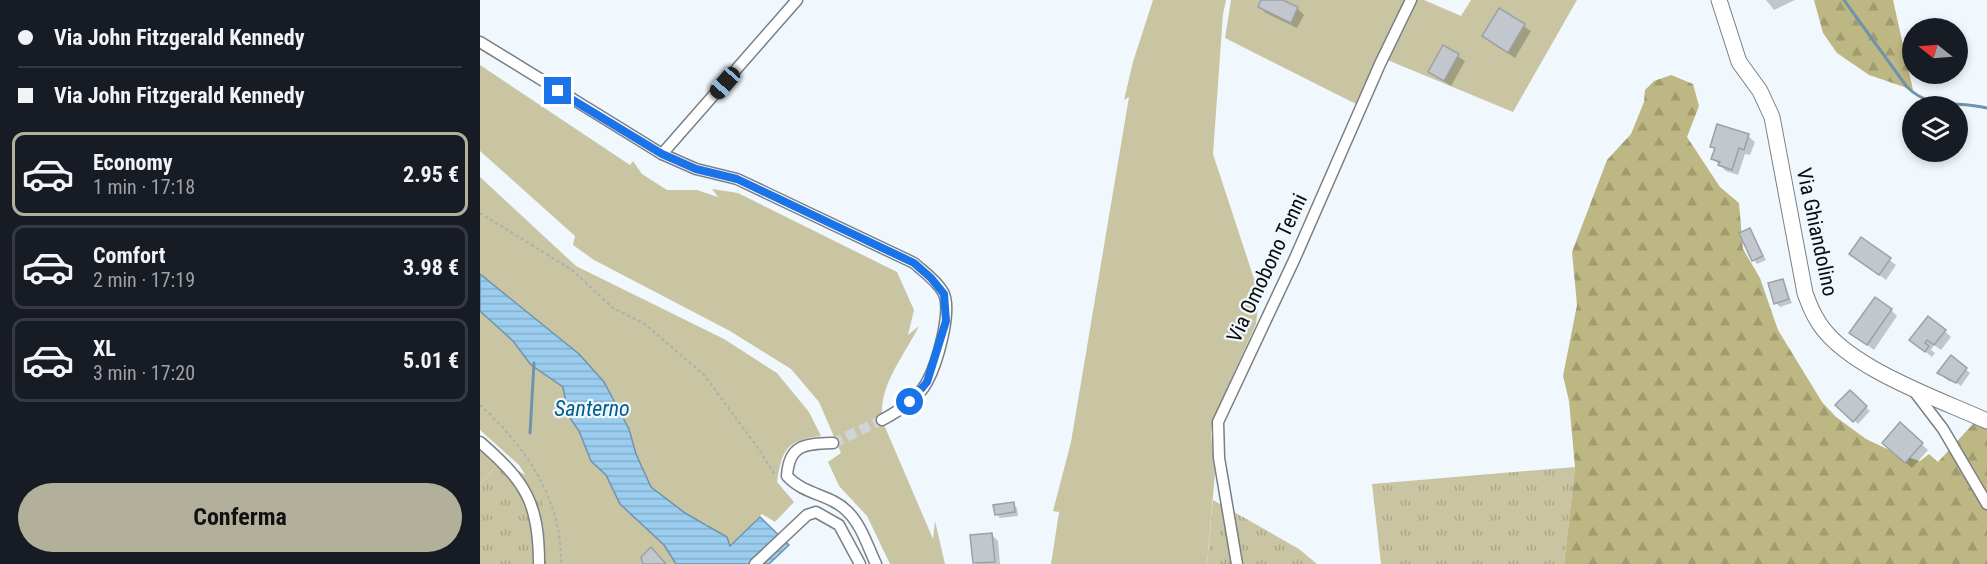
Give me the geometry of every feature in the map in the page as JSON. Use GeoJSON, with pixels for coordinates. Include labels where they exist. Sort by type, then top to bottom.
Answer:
{"type":"FeatureCollection","features":[{"type":"Feature","properties":{"kind":"street"},"geometry":{"type":"LineString","coordinates":[[662,154],[796,0]]}},
{"type":"Feature","properties":{"kind":"street","name":"Via Omobono Tenni"},"geometry":{"type":"LineString","coordinates":[[1237,564],[1219,458],[1218,422],[1295,258],[1380,64],[1412,0]]}},
{"type":"Feature","properties":{"kind":"street","name":"Via Ghiandolino"},"geometry":{"type":"LineString","coordinates":[[1719,0],[1739,62],[1760,91],[1772,117],[1805,293],[1816,320],[1841,346],[1862,362],[1911,388],[1987,421]]}},
{"type":"Feature","properties":{"kind":"street"},"geometry":{"type":"LineString","coordinates":[[480,42],[662,154],[696,169],[737,179],[914,263],[931,278],[944,294],[946,321],[936,357],[927,382],[901,409],[882,420]]}},
{"type":"Feature","properties":{"kind":"street"},"geometry":{"type":"LineString","coordinates":[[1911,388],[1943,429],[1987,504]]}},
{"type":"Feature","properties":{"kind":"street"},"geometry":{"type":"LineString","coordinates":[[480,442],[518,479],[533,504],[539,539],[539,564]]}},
{"type":"Feature","properties":{"kind":"street"},"geometry":{"type":"LineString","coordinates":[[833,443],[797,448],[789,457],[787,476],[801,490],[847,510],[863,535],[876,564]]}},
{"type":"Feature","properties":{"kind":"street"},"geometry":{"type":"LineString","coordinates":[[755,564],[807,515],[816,512],[839,525],[860,564]]}},
{"type":"Feature","properties":{"kind":"path"},"geometry":{"type":"LineString","coordinates":[[480,213],[572,270],[613,308],[645,324],[705,375],[780,481]]}},
{"type":"Feature","properties":{"kind":"path"},"geometry":{"type":"LineString","coordinates":[[480,405],[505,428],[536,470],[555,512],[562,540],[561,564]]}},
{"type":"Feature","properties":{"kind":"green space"},"geometry":{"type":"Polygon","coordinates":[[[1153,0],[1226,0],[1223,14],[1213,154],[1258,291],[1256,324],[1213,419],[1211,433],[1215,474],[1207,564],[1051,564],[1059,512],[1053,511],[1071,442],[1129,97],[1124,100],[1133,62],[1153,0]]]}},
{"type":"Feature","properties":{"kind":"green space"},"geometry":{"type":"Polygon","coordinates":[[[1231,0],[1424,0],[1461,16],[1471,0],[1577,0],[1513,112],[1385,59],[1362,107],[1225,38],[1231,0]]]}},
{"type":"Feature","properties":{"kind":"green space"},"geometry":{"type":"Polygon","coordinates":[[[1814,0],[1893,0],[1902,40],[1902,84],[1912,84],[1913,90],[1869,75],[1837,53],[1823,33],[1814,0]]]}},
{"type":"Feature","properties":{"kind":"green space"},"geometry":{"type":"Polygon","coordinates":[[[480,65],[630,165],[633,161],[642,174],[667,190],[697,190],[718,197],[712,189],[738,193],[897,272],[914,310],[908,335],[919,326],[888,383],[882,407],[882,420],[933,539],[935,521],[945,564],[890,564],[867,516],[839,486],[828,462],[841,453],[819,402],[791,369],[730,331],[594,260],[573,245],[575,236],[480,151],[480,65]]]}},
{"type":"Feature","properties":{"kind":"green space"},"geometry":{"type":"Polygon","coordinates":[[[1671,75],[1693,84],[1699,106],[1687,137],[1720,187],[1739,203],[1743,249],[1760,278],[1778,330],[1822,402],[1836,417],[1866,439],[1900,455],[1920,461],[1929,454],[1938,462],[1984,412],[1987,414],[1987,564],[1564,564],[1575,467],[1569,401],[1563,376],[1577,305],[1572,252],[1607,160],[1631,134],[1644,102],[1645,90],[1654,81],[1671,75]]]}},
{"type":"Feature","properties":{"kind":"green space"},"geometry":{"type":"Polygon","coordinates":[[[480,177],[576,266],[724,339],[777,373],[809,412],[821,436],[800,440],[784,454],[777,482],[794,502],[775,522],[762,514],[730,547],[708,525],[685,513],[651,487],[636,454],[629,429],[604,382],[579,354],[520,309],[480,274],[480,177]]]}},
{"type":"Feature","properties":{"kind":"green space"},"geometry":{"type":"Polygon","coordinates":[[[480,311],[513,341],[531,365],[563,387],[568,415],[579,431],[591,461],[606,475],[620,504],[664,545],[676,564],[547,564],[542,501],[519,465],[480,430],[480,311]]]}},
{"type":"Feature","properties":{"kind":"green space"},"geometry":{"type":"Polygon","coordinates":[[[480,442],[501,460],[480,485],[480,442]]]}},
{"type":"Feature","properties":{"kind":"green space"},"geometry":{"type":"Polygon","coordinates":[[[501,460],[556,494],[606,564],[480,564],[480,485],[501,460]]]}},
{"type":"Feature","properties":{"kind":"green space"},"geometry":{"type":"Polygon","coordinates":[[[1575,467],[1564,564],[1381,564],[1372,484],[1575,467]]]}},
{"type":"Feature","properties":{"kind":"green space"},"geometry":{"type":"Polygon","coordinates":[[[1213,500],[1299,549],[1317,564],[1207,564],[1213,500]]]}},
{"type":"Feature","properties":{"kind":"water","name":"Santerno"},"geometry":{"type":"Polygon","coordinates":[[[480,274],[579,354],[604,382],[629,429],[636,454],[651,487],[685,513],[727,537],[730,546],[760,517],[789,545],[769,564],[676,564],[664,545],[620,504],[606,475],[591,461],[579,431],[568,415],[563,387],[531,365],[513,341],[480,311],[480,274]]]}},
{"type":"Feature","properties":{"kind":"building"},"geometry":{"type":"Polygon","coordinates":[[[1261,0],[1283,0],[1298,7],[1291,23],[1258,7],[1261,0]]]}},
{"type":"Feature","properties":{"kind":"building"},"geometry":{"type":"Polygon","coordinates":[[[1499,8],[1525,24],[1508,53],[1482,36],[1499,8]]]}},
{"type":"Feature","properties":{"kind":"building"},"geometry":{"type":"Polygon","coordinates":[[[1443,45],[1459,54],[1444,81],[1428,72],[1443,45]]]}},
{"type":"Feature","properties":{"kind":"building"},"geometry":{"type":"Polygon","coordinates":[[[1717,124],[1749,134],[1744,150],[1739,148],[1732,170],[1718,165],[1720,162],[1711,159],[1715,148],[1710,147],[1717,124]]]}},
{"type":"Feature","properties":{"kind":"building"},"geometry":{"type":"Polygon","coordinates":[[[1750,228],[1763,256],[1752,261],[1739,233],[1750,228]]]}},
{"type":"Feature","properties":{"kind":"building"},"geometry":{"type":"Polygon","coordinates":[[[1861,237],[1891,258],[1879,275],[1849,254],[1861,237]]]}},
{"type":"Feature","properties":{"kind":"building"},"geometry":{"type":"Polygon","coordinates":[[[1783,279],[1789,299],[1774,304],[1768,283],[1783,279]]]}},
{"type":"Feature","properties":{"kind":"building"},"geometry":{"type":"Polygon","coordinates":[[[1875,297],[1892,309],[1867,345],[1849,333],[1875,297]]]}},
{"type":"Feature","properties":{"kind":"building"},"geometry":{"type":"Polygon","coordinates":[[[1928,316],[1946,330],[1934,345],[1927,340],[1925,343],[1929,346],[1925,352],[1909,340],[1928,316]]]}},
{"type":"Feature","properties":{"kind":"building"},"geometry":{"type":"Polygon","coordinates":[[[1951,355],[1967,368],[1956,383],[1937,373],[1951,355]]]}},
{"type":"Feature","properties":{"kind":"building"},"geometry":{"type":"Polygon","coordinates":[[[1850,390],[1867,406],[1853,422],[1835,405],[1850,390]]]}},
{"type":"Feature","properties":{"kind":"building"},"geometry":{"type":"Polygon","coordinates":[[[1900,422],[1923,443],[1905,463],[1882,443],[1900,422]]]}},
{"type":"Feature","properties":{"kind":"building"},"geometry":{"type":"Polygon","coordinates":[[[1014,502],[1015,512],[995,515],[993,505],[1014,502]]]}},
{"type":"Feature","properties":{"kind":"building"},"geometry":{"type":"Polygon","coordinates":[[[992,533],[995,562],[973,563],[970,535],[992,533]]]}},
{"type":"Feature","properties":{"kind":"building"},"geometry":{"type":"Polygon","coordinates":[[[651,547],[666,564],[643,564],[641,557],[651,547]]]}},
{"type":"Feature","properties":{"kind":"waterway"},"geometry":{"type":"LineString","coordinates":[[1844,0],[1907,87],[1916,94],[1945,104],[1987,108]]}},
{"type":"Feature","properties":{"kind":"waterway"},"geometry":{"type":"LineString","coordinates":[[530,433],[534,363]]}},
{"type":"Feature","properties":{"kind":"tunnel"},"geometry":{"type":"LineString","coordinates":[[833,443],[882,420]]}},
{"type":"Feature","properties":{"kind":"route"},"geometry":{"type":"LineString","coordinates":[[558,91],[662,154],[696,169],[737,179],[914,263],[931,278],[944,294],[946,321],[927,382],[910,402]]}}]}
